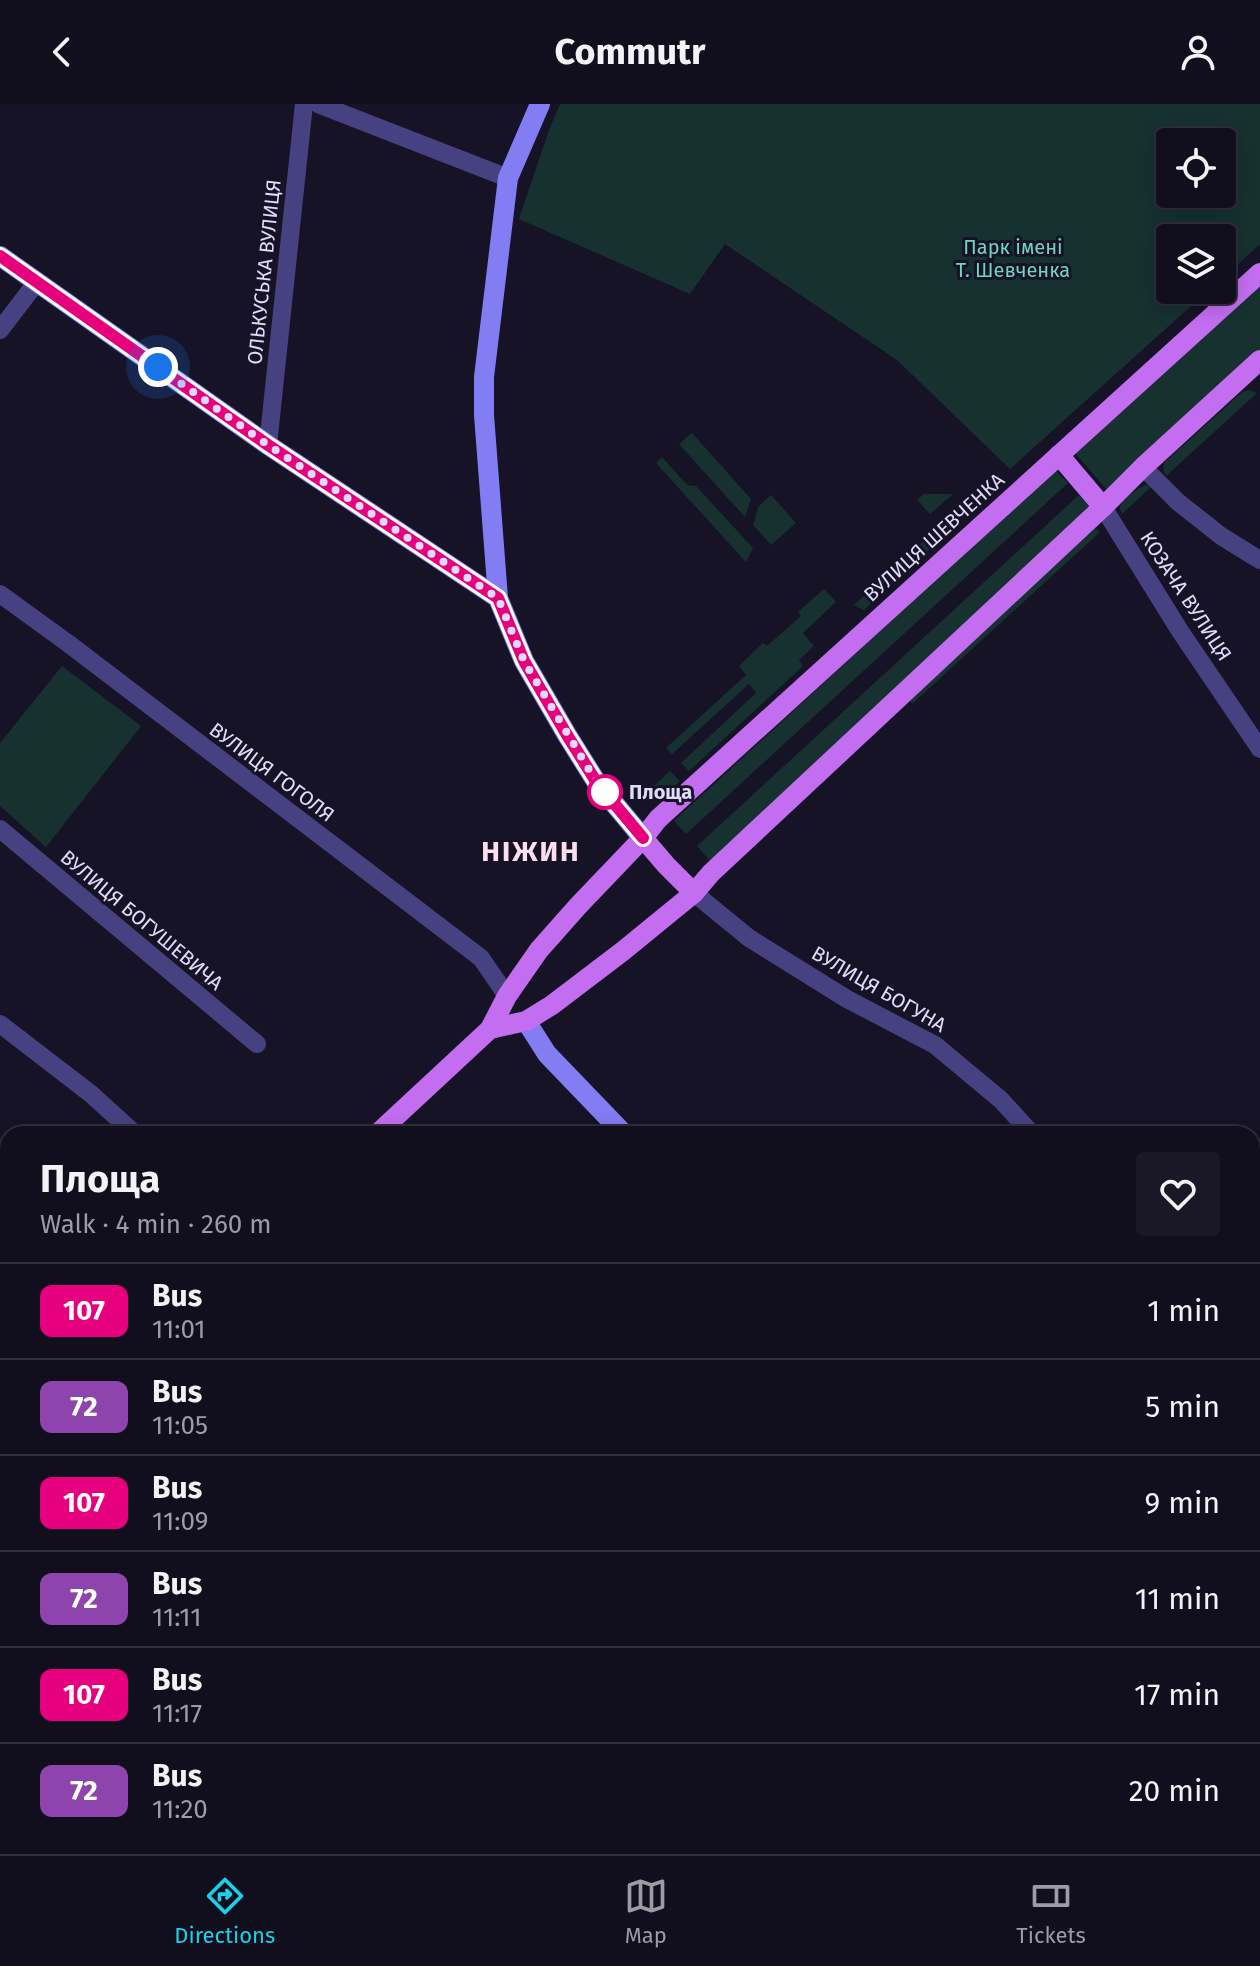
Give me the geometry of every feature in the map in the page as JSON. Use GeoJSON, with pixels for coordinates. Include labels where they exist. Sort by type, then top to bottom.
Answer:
{"type":"FeatureCollection","features":[{"type":"Feature","properties":{"kind":"main road","name":"ВУЛИЦЯ ШЕВЧЕНКА"},"geometry":{"type":"LineString","coordinates":[[490,1029],[507,996],[539,950],[658,819],[1260,273]]}},
{"type":"Feature","properties":{"kind":"main road"},"geometry":{"type":"LineString","coordinates":[[386,1126],[490,1029],[526,1021],[552,1005],[694,893],[711,873],[1260,360]]}},
{"type":"Feature","properties":{"kind":"main road"},"geometry":{"type":"LineString","coordinates":[[1059,455],[1103,507]]}},
{"type":"Feature","properties":{"kind":"main road"},"geometry":{"type":"LineString","coordinates":[[643,838],[694,893]]}},
{"type":"Feature","properties":{"kind":"main road"},"geometry":{"type":"LineString","coordinates":[[507,996],[526,1021]]}},
{"type":"Feature","properties":{"kind":"street","name":"ОЛЬКУСЬКА ВУЛИЦЯ"},"geometry":{"type":"LineString","coordinates":[[268,445],[304,104]]}},
{"type":"Feature","properties":{"kind":"street"},"geometry":{"type":"LineString","coordinates":[[318,104],[508,178]]}},
{"type":"Feature","properties":{"kind":"street"},"geometry":{"type":"LineString","coordinates":[[540,104],[508,178],[484,377],[484,415],[498,598],[524,661],[567,735],[597,783],[643,838]]}},
{"type":"Feature","properties":{"kind":"street"},"geometry":{"type":"LineString","coordinates":[[0,256],[268,445],[498,598]]}},
{"type":"Feature","properties":{"kind":"street"},"geometry":{"type":"LineString","coordinates":[[0,330],[36,283]]}},
{"type":"Feature","properties":{"kind":"street"},"geometry":{"type":"LineString","coordinates":[[1143,467],[1178,502],[1221,536],[1260,560]]}},
{"type":"Feature","properties":{"kind":"street","name":"КОЗАЧА ВУЛИЦЯ"},"geometry":{"type":"LineString","coordinates":[[1103,507],[1180,631],[1260,749]]}},
{"type":"Feature","properties":{"kind":"street","name":"ВУЛИЦЯ ГОГОЛЯ"},"geometry":{"type":"LineString","coordinates":[[0,594],[481,958],[507,996]]}},
{"type":"Feature","properties":{"kind":"street","name":"ВУЛИЦЯ БОГУШЕВИЧА"},"geometry":{"type":"LineString","coordinates":[[0,829],[257,1044]]}},
{"type":"Feature","properties":{"kind":"street","name":"ВУЛИЦЯ БОГУНА"},"geometry":{"type":"LineString","coordinates":[[694,893],[749,938],[847,999],[935,1045],[1001,1100],[1025,1126]]}},
{"type":"Feature","properties":{"kind":"street"},"geometry":{"type":"LineString","coordinates":[[526,1021],[547,1054],[616,1126]]}},
{"type":"Feature","properties":{"kind":"street"},"geometry":{"type":"LineString","coordinates":[[0,1024],[91,1094],[126,1126]]}},
{"type":"Feature","properties":{"kind":"green space","name":"Парк імені Т. Шевченка"},"geometry":{"type":"Polygon","coordinates":[[[560,104],[1260,104],[1260,244],[1236,266],[1236,224],[1156,224],[1156,304],[1193,304],[1010,469],[897,360],[725,244],[690,294],[519,219],[560,104]]]}},
{"type":"Feature","properties":{"kind":"green space"},"geometry":{"type":"Polygon","coordinates":[[[1260,284],[1260,352],[1108,491],[1075,453],[1260,284]]]}},
{"type":"Feature","properties":{"kind":"green space"},"geometry":{"type":"Polygon","coordinates":[[[1249,390],[1257,393],[1166,476],[1163,469],[1165,462],[1242,392],[1249,390]]]}},
{"type":"Feature","properties":{"kind":"green space"},"geometry":{"type":"Polygon","coordinates":[[[692,433],[751,499],[745,517],[679,444],[692,433]]]}},
{"type":"Feature","properties":{"kind":"green space"},"geometry":{"type":"Polygon","coordinates":[[[662,457],[687,485],[696,486],[753,548],[746,562],[656,463],[662,457]]]}},
{"type":"Feature","properties":{"kind":"green space"},"geometry":{"type":"Polygon","coordinates":[[[1055,470],[1068,483],[686,834],[674,821],[1055,470]]]}},
{"type":"Feature","properties":{"kind":"green space"},"geometry":{"type":"Polygon","coordinates":[[[1146,485],[1151,487],[1122,514],[1120,508],[1123,502],[1146,485]]]}},
{"type":"Feature","properties":{"kind":"green space"},"geometry":{"type":"Polygon","coordinates":[[[924,494],[953,494],[930,514],[917,500],[924,494]]]}},
{"type":"Feature","properties":{"kind":"green space"},"geometry":{"type":"Polygon","coordinates":[[[771,495],[796,523],[771,545],[753,525],[758,507],[771,495]]]}},
{"type":"Feature","properties":{"kind":"green space"},"geometry":{"type":"Polygon","coordinates":[[[1079,495],[1092,510],[710,861],[697,846],[1079,495]]]}},
{"type":"Feature","properties":{"kind":"green space"},"geometry":{"type":"Polygon","coordinates":[[[985,499],[907,570],[908,556],[968,500],[985,499]]]}},
{"type":"Feature","properties":{"kind":"green space"},"geometry":{"type":"Polygon","coordinates":[[[1095,528],[1100,532],[912,704],[909,698],[1095,528]]]}},
{"type":"Feature","properties":{"kind":"green space"},"geometry":{"type":"Polygon","coordinates":[[[902,561],[902,575],[864,610],[854,605],[902,561]]]}},
{"type":"Feature","properties":{"kind":"green space"},"geometry":{"type":"Polygon","coordinates":[[[824,589],[836,602],[803,633],[814,646],[799,660],[803,666],[689,771],[681,763],[756,693],[749,684],[672,754],[666,748],[746,675],[739,666],[763,643],[767,646],[801,616],[798,612],[824,589]]]}},
{"type":"Feature","properties":{"kind":"green space"},"geometry":{"type":"Polygon","coordinates":[[[62,666],[141,726],[46,847],[0,806],[0,743],[62,666]]]}},
{"type":"Feature","properties":{"kind":"green space"},"geometry":{"type":"Polygon","coordinates":[[[670,771],[680,781],[661,798],[652,788],[670,771]]]}},
{"type":"Feature","properties":{"kind":"bus line","name":"107"},"geometry":{"type":"LineString","coordinates":[[0,256],[268,445],[498,598],[524,661],[567,735],[597,783],[643,838]]}},
{"type":"Feature","properties":{"kind":"place","name":"Площа"},"geometry":{"type":"Point","coordinates":[605,792]}},
{"type":"Feature","properties":{"kind":"district","name":"НІЖИН"},"geometry":{"type":"Point","coordinates":[531,851]}},
{"type":"Feature","properties":{"kind":"route"},"geometry":{"type":"LineString","coordinates":[[158,367],[268,445],[498,598],[524,661],[597,783],[612,801],[605,792]]}}]}
